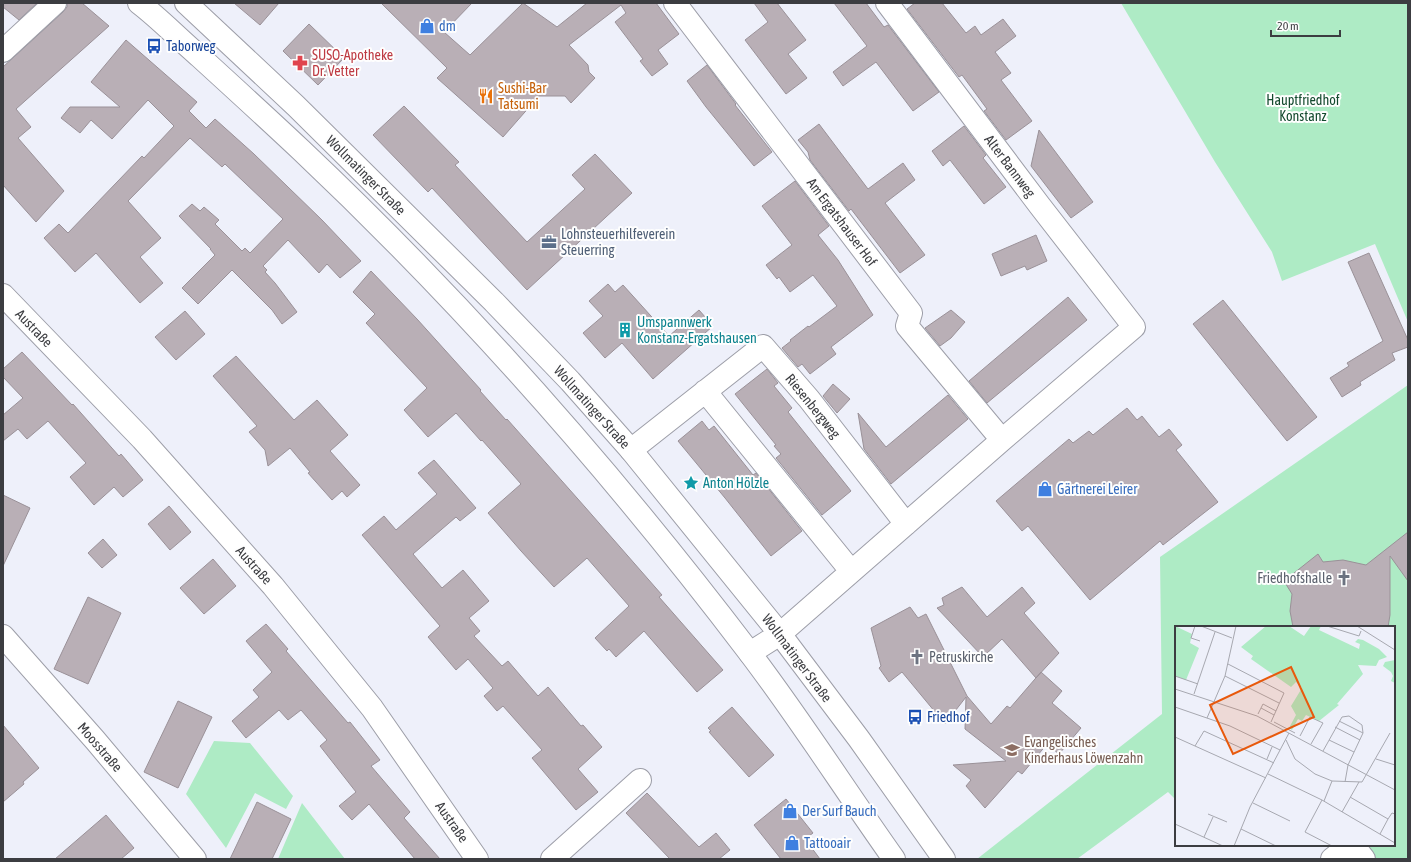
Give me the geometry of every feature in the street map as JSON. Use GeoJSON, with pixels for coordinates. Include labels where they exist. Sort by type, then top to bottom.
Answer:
{"type":"FeatureCollection","features":[{"type":"Feature","properties":{"kind":"street"},"geometry":{"type":"LineString","coordinates":[[3,51],[55,3]]}},
{"type":"Feature","properties":{"kind":"street","name":"Wollmatinger Straße"},"geometry":{"type":"LineString","coordinates":[[139,3],[290,139],[363,209],[518,372],[597,463],[681,565],[750,653],[894,859]]}},
{"type":"Feature","properties":{"kind":"street","name":"Wollmatinger Straße"},"geometry":{"type":"LineString","coordinates":[[186,3],[296,106],[494,302],[570,381],[631,450],[780,634],[859,739],[944,859]]}},
{"type":"Feature","properties":{"kind":"street","name":"Am Ergatshauser Hof"},"geometry":{"type":"LineString","coordinates":[[675,3],[911,313],[907,326],[1002,440]]}},
{"type":"Feature","properties":{"kind":"street","name":"Alter Bannweg"},"geometry":{"type":"LineString","coordinates":[[887,3],[1040,206],[1134,327],[1002,440]]}},
{"type":"Feature","properties":{"kind":"street","name":"Austraße"},"geometry":{"type":"LineString","coordinates":[[3,295],[142,439],[273,586],[372,708],[477,859]]}},
{"type":"Feature","properties":{"kind":"street","name":"Riesenbergweg"},"geometry":{"type":"LineString","coordinates":[[631,450],[763,346],[809,399],[906,524]]}},
{"type":"Feature","properties":{"kind":"street"},"geometry":{"type":"LineString","coordinates":[[705,391],[851,571]]}},
{"type":"Feature","properties":{"kind":"street"},"geometry":{"type":"LineString","coordinates":[[750,653],[780,634],[1002,440]]}},
{"type":"Feature","properties":{"kind":"street","name":"Moosstraße"},"geometry":{"type":"LineString","coordinates":[[3,636],[95,740],[195,859]]}},
{"type":"Feature","properties":{"kind":"street"},"geometry":{"type":"LineString","coordinates":[[552,859],[640,780]]}},
{"type":"Feature","properties":{"kind":"street"},"geometry":{"type":"LineString","coordinates":[[1332,859],[1350,846]]}},
{"type":"Feature","properties":{"kind":"street"},"geometry":{"type":"LineString","coordinates":[[1352,846],[1364,859]]}},
{"type":"Feature","properties":{"kind":"green space","name":"Hauptfriedhof Konstanz"},"geometry":{"type":"Polygon","coordinates":[[[1121,3],[1408,3],[1408,322],[1375,244],[1282,281],[1272,252],[1215,162],[1121,3]]]}},
{"type":"Feature","properties":{"kind":"green space"},"geometry":{"type":"Polygon","coordinates":[[[1408,385],[1408,859],[1375,859],[1366,846],[1395,846],[1395,626],[1175,626],[1175,799],[1168,792],[1077,859],[977,859],[1162,714],[1160,557],[1408,385]]]}},
{"type":"Feature","properties":{"kind":"green space"},"geometry":{"type":"Polygon","coordinates":[[[214,741],[250,743],[293,796],[286,809],[255,793],[226,848],[186,794],[214,741]]]}},
{"type":"Feature","properties":{"kind":"green space"},"geometry":{"type":"Polygon","coordinates":[[[302,803],[345,859],[278,859],[302,803]]]}},
{"type":"Feature","properties":{"kind":"building"},"geometry":{"type":"Polygon","coordinates":[[[3,3],[37,3],[19,20],[3,7],[3,3]]]}},
{"type":"Feature","properties":{"kind":"building"},"geometry":{"type":"Polygon","coordinates":[[[67,3],[82,3],[109,26],[16,109],[31,127],[18,138],[64,191],[36,222],[3,185],[3,67],[63,12],[67,7],[67,3]]]}},
{"type":"Feature","properties":{"kind":"building"},"geometry":{"type":"Polygon","coordinates":[[[234,3],[279,3],[260,25],[234,3]]]}},
{"type":"Feature","properties":{"kind":"building"},"geometry":{"type":"Polygon","coordinates":[[[381,3],[472,3],[444,32],[470,55],[523,3],[557,27],[587,3],[656,3],[679,34],[658,50],[668,64],[652,76],[640,61],[643,59],[615,22],[626,13],[621,5],[569,45],[588,65],[589,72],[595,78],[571,103],[565,96],[539,96],[503,137],[437,78],[447,68],[381,3]]]}},
{"type":"Feature","properties":{"kind":"building"},"geometry":{"type":"Polygon","coordinates":[[[754,3],[777,3],[806,40],[788,54],[807,78],[786,94],[745,40],[768,22],[754,3]]]}},
{"type":"Feature","properties":{"kind":"building"},"geometry":{"type":"Polygon","coordinates":[[[834,3],[866,3],[884,27],[888,25],[939,92],[913,111],[876,62],[843,86],[833,72],[867,46],[834,3]]]}},
{"type":"Feature","properties":{"kind":"building"},"geometry":{"type":"Polygon","coordinates":[[[915,3],[942,3],[966,33],[975,26],[981,35],[1003,19],[1016,36],[995,52],[1011,73],[1001,80],[1032,121],[1006,140],[984,111],[987,109],[962,75],[959,77],[907,9],[915,3]]]}},
{"type":"Feature","properties":{"kind":"building"},"geometry":{"type":"Polygon","coordinates":[[[309,24],[344,58],[318,85],[283,51],[309,24]]]}},
{"type":"Feature","properties":{"kind":"building"},"geometry":{"type":"Polygon","coordinates":[[[126,40],[197,102],[189,111],[206,128],[215,119],[254,154],[322,220],[361,261],[340,278],[327,264],[319,273],[288,240],[263,266],[267,270],[265,272],[297,312],[282,324],[272,310],[232,270],[198,304],[182,288],[215,255],[179,216],[192,204],[200,211],[204,207],[219,220],[215,224],[242,251],[245,248],[250,253],[283,219],[225,164],[222,167],[190,138],[128,201],[161,238],[140,257],[163,283],[140,303],[96,253],[75,272],[44,238],[59,224],[68,233],[142,156],[144,158],[174,126],[148,100],[112,139],[91,120],[80,133],[61,118],[70,107],[120,107],[91,82],[126,40]]]}},
{"type":"Feature","properties":{"kind":"building"},"geometry":{"type":"Polygon","coordinates":[[[707,65],[736,104],[735,105],[772,152],[754,166],[687,81],[707,65]]]}},
{"type":"Feature","properties":{"kind":"building"},"geometry":{"type":"Polygon","coordinates":[[[404,106],[459,162],[455,165],[527,242],[585,189],[572,175],[595,154],[632,193],[527,290],[432,188],[428,192],[373,135],[404,106]]]}},
{"type":"Feature","properties":{"kind":"building"},"geometry":{"type":"Polygon","coordinates":[[[819,124],[868,189],[903,163],[915,180],[885,203],[925,255],[900,273],[851,209],[849,211],[810,160],[808,152],[798,140],[819,124]]]}},
{"type":"Feature","properties":{"kind":"building"},"geometry":{"type":"Polygon","coordinates":[[[964,126],[986,155],[983,158],[1006,187],[984,204],[950,160],[943,166],[932,151],[964,126]]]}},
{"type":"Feature","properties":{"kind":"building"},"geometry":{"type":"Polygon","coordinates":[[[1039,130],[1093,202],[1071,218],[1031,166],[1039,130]]]}},
{"type":"Feature","properties":{"kind":"building"},"geometry":{"type":"Polygon","coordinates":[[[795,181],[829,226],[818,235],[838,260],[873,315],[831,347],[836,354],[810,374],[802,364],[798,367],[782,348],[808,326],[809,327],[837,306],[813,275],[790,292],[779,277],[777,279],[766,265],[792,245],[762,206],[795,181]]]}},
{"type":"Feature","properties":{"kind":"building"},"geometry":{"type":"Polygon","coordinates":[[[1036,235],[1047,261],[1027,270],[1025,266],[1001,276],[992,254],[1036,235]]]}},
{"type":"Feature","properties":{"kind":"building"},"geometry":{"type":"Polygon","coordinates":[[[1369,253],[1408,340],[1408,347],[1392,353],[1395,360],[1360,382],[1361,385],[1342,397],[1330,378],[1349,366],[1347,363],[1383,341],[1348,262],[1369,253]]]}},
{"type":"Feature","properties":{"kind":"building"},"geometry":{"type":"Polygon","coordinates":[[[371,271],[417,319],[585,507],[662,595],[659,597],[723,670],[697,692],[644,631],[616,657],[609,649],[607,651],[595,638],[629,606],[587,558],[554,587],[521,551],[488,513],[521,484],[456,413],[428,437],[404,410],[427,388],[366,323],[375,314],[353,292],[371,271]]]}},
{"type":"Feature","properties":{"kind":"building","name":"Umspannwerk Konstanz-Ergatshausen"},"geometry":{"type":"Polygon","coordinates":[[[608,284],[615,292],[623,285],[669,336],[699,310],[713,326],[653,379],[622,343],[605,358],[583,333],[603,316],[589,301],[608,284]]]}},
{"type":"Feature","properties":{"kind":"building"},"geometry":{"type":"Polygon","coordinates":[[[1068,297],[1087,320],[987,403],[969,381],[1068,297]]]}},
{"type":"Feature","properties":{"kind":"building"},"geometry":{"type":"Polygon","coordinates":[[[1223,300],[1317,417],[1287,441],[1193,324],[1223,300]]]}},
{"type":"Feature","properties":{"kind":"building"},"geometry":{"type":"Polygon","coordinates":[[[951,310],[965,322],[951,338],[940,346],[925,328],[951,310]]]}},
{"type":"Feature","properties":{"kind":"building"},"geometry":{"type":"Polygon","coordinates":[[[185,311],[205,334],[176,360],[155,337],[185,311]]]}},
{"type":"Feature","properties":{"kind":"building"},"geometry":{"type":"Polygon","coordinates":[[[22,352],[72,405],[73,404],[119,456],[121,454],[143,480],[123,497],[114,487],[94,505],[70,477],[86,463],[48,421],[27,439],[18,429],[3,441],[3,415],[23,398],[3,377],[3,369],[22,352]]]}},
{"type":"Feature","properties":{"kind":"building"},"geometry":{"type":"Polygon","coordinates":[[[236,356],[294,420],[317,400],[348,435],[330,451],[360,485],[347,497],[342,491],[332,500],[308,473],[310,472],[290,448],[268,466],[265,450],[249,432],[257,426],[213,376],[236,356]]]}},
{"type":"Feature","properties":{"kind":"building"},"geometry":{"type":"Polygon","coordinates":[[[767,369],[778,383],[774,386],[792,408],[788,412],[851,491],[822,515],[776,458],[781,454],[774,446],[776,445],[735,394],[767,369]]]}},
{"type":"Feature","properties":{"kind":"building"},"geometry":{"type":"Polygon","coordinates":[[[833,384],[850,399],[837,413],[823,396],[833,384]]]}},
{"type":"Feature","properties":{"kind":"building"},"geometry":{"type":"Polygon","coordinates":[[[948,395],[968,419],[891,484],[864,449],[858,413],[886,447],[948,395]]]}},
{"type":"Feature","properties":{"kind":"building"},"geometry":{"type":"Polygon","coordinates":[[[1127,408],[1137,420],[1142,416],[1159,437],[1169,429],[1182,445],[1176,450],[1218,502],[1163,545],[1160,541],[1090,600],[1028,526],[1022,531],[996,501],[1069,439],[1073,443],[1089,431],[1093,435],[1127,408]]]}},
{"type":"Feature","properties":{"kind":"building"},"geometry":{"type":"Polygon","coordinates":[[[702,421],[709,430],[714,426],[753,475],[756,473],[802,531],[771,556],[678,441],[702,421]]]}},
{"type":"Feature","properties":{"kind":"building"},"geometry":{"type":"Polygon","coordinates":[[[434,460],[476,508],[460,521],[456,517],[413,554],[442,588],[463,570],[489,601],[469,618],[480,631],[474,636],[502,666],[508,661],[538,696],[548,687],[581,726],[583,725],[602,747],[578,769],[598,792],[576,810],[532,758],[542,750],[503,706],[497,711],[484,696],[493,688],[468,659],[456,670],[428,637],[440,626],[362,535],[384,516],[396,530],[437,494],[418,473],[434,460]]]}},
{"type":"Feature","properties":{"kind":"building"},"geometry":{"type":"Polygon","coordinates":[[[3,495],[30,508],[3,566],[3,495]]]}},
{"type":"Feature","properties":{"kind":"building"},"geometry":{"type":"Polygon","coordinates":[[[169,506],[191,532],[170,550],[148,524],[169,506]]]}},
{"type":"Feature","properties":{"kind":"building","name":"Friedhofshalle"},"geometry":{"type":"Polygon","coordinates":[[[1408,532],[1408,581],[1390,556],[1390,615],[1388,626],[1293,626],[1290,611],[1292,594],[1284,581],[1318,554],[1323,562],[1343,560],[1366,565],[1408,532]]]}},
{"type":"Feature","properties":{"kind":"building"},"geometry":{"type":"Polygon","coordinates":[[[103,539],[117,555],[102,568],[88,553],[103,539]]]}},
{"type":"Feature","properties":{"kind":"building"},"geometry":{"type":"Polygon","coordinates":[[[213,559],[236,586],[204,614],[180,588],[213,559]]]}},
{"type":"Feature","properties":{"kind":"building"},"geometry":{"type":"Polygon","coordinates":[[[962,587],[987,617],[1022,587],[1035,603],[1024,613],[1059,653],[1036,678],[1002,639],[983,657],[937,608],[944,605],[942,598],[962,587]]]}},
{"type":"Feature","properties":{"kind":"building"},"geometry":{"type":"Polygon","coordinates":[[[88,597],[121,613],[88,684],[54,669],[88,597]]]}},
{"type":"Feature","properties":{"kind":"building"},"geometry":{"type":"Polygon","coordinates":[[[910,607],[918,618],[926,614],[967,696],[991,724],[1007,706],[1010,708],[1041,672],[1062,691],[1052,703],[1081,728],[1059,754],[1047,744],[1022,774],[1018,771],[985,808],[966,786],[971,780],[953,765],[1006,761],[965,729],[966,697],[945,724],[902,672],[889,682],[879,668],[881,666],[871,628],[910,607]]]}},
{"type":"Feature","properties":{"kind":"building"},"geometry":{"type":"Polygon","coordinates":[[[266,624],[288,649],[286,651],[348,723],[350,722],[380,760],[371,766],[410,812],[404,818],[440,859],[415,859],[369,804],[352,820],[339,806],[356,792],[320,746],[327,740],[301,710],[288,720],[279,710],[246,738],[232,721],[259,697],[253,690],[272,672],[246,641],[266,624]]]}},
{"type":"Feature","properties":{"kind":"building"},"geometry":{"type":"Polygon","coordinates":[[[178,701],[212,717],[178,788],[144,772],[178,701]]]}},
{"type":"Feature","properties":{"kind":"building"},"geometry":{"type":"Polygon","coordinates":[[[732,707],[774,755],[749,777],[709,732],[711,731],[708,728],[732,707]]]}},
{"type":"Feature","properties":{"kind":"building"},"geometry":{"type":"Polygon","coordinates":[[[3,725],[39,768],[23,782],[24,784],[3,802],[3,725]]]}},
{"type":"Feature","properties":{"kind":"building"},"geometry":{"type":"Polygon","coordinates":[[[647,793],[699,847],[716,833],[730,850],[719,859],[670,859],[626,813],[647,793]]]}},
{"type":"Feature","properties":{"kind":"building"},"geometry":{"type":"Polygon","coordinates":[[[786,799],[813,833],[805,839],[820,859],[781,859],[754,825],[786,799]]]}},
{"type":"Feature","properties":{"kind":"building"},"geometry":{"type":"Polygon","coordinates":[[[257,802],[291,819],[272,859],[230,859],[257,802]]]}},
{"type":"Feature","properties":{"kind":"building"},"geometry":{"type":"Polygon","coordinates":[[[106,815],[134,848],[121,859],[55,859],[106,815]]]}},
{"type":"Feature","properties":{"kind":"place","name":"dm"},"geometry":{"type":"Point","coordinates":[427,26]}},
{"type":"Feature","properties":{"kind":"place","name":"Taborweg"},"geometry":{"type":"Point","coordinates":[154,46]}},
{"type":"Feature","properties":{"kind":"place","name":"SUSO-Apotheke Dr. Vetter"},"geometry":{"type":"Point","coordinates":[300,63]}},
{"type":"Feature","properties":{"kind":"place","name":"Sushi-Bar Tatsumi"},"geometry":{"type":"Point","coordinates":[486,96]}},
{"type":"Feature","properties":{"kind":"place","name":"Lohnsteuerhilfeverein Steuerring"},"geometry":{"type":"Point","coordinates":[549,242]}},
{"type":"Feature","properties":{"kind":"place","name":"Umspannwerk Konstanz-Ergatshausen"},"geometry":{"type":"Point","coordinates":[625,330]}},
{"type":"Feature","properties":{"kind":"place","name":"Anton Hölzle"},"geometry":{"type":"Point","coordinates":[691,483]}},
{"type":"Feature","properties":{"kind":"place","name":"Gärtnerei Leirer"},"geometry":{"type":"Point","coordinates":[1045,489]}},
{"type":"Feature","properties":{"kind":"place","name":"Friedhofshalle"},"geometry":{"type":"Point","coordinates":[1344,578]}},
{"type":"Feature","properties":{"kind":"place","name":"Petruskirche"},"geometry":{"type":"Point","coordinates":[917,657]}},
{"type":"Feature","properties":{"kind":"place","name":"Friedhof"},"geometry":{"type":"Point","coordinates":[915,717]}},
{"type":"Feature","properties":{"kind":"place","name":"Evangelisches Kinderhaus Löwenzahn"},"geometry":{"type":"Point","coordinates":[1012,750]}},
{"type":"Feature","properties":{"kind":"place","name":"Der Surf Bauch"},"geometry":{"type":"Point","coordinates":[790,811]}},
{"type":"Feature","properties":{"kind":"place","name":"Tattooair"},"geometry":{"type":"Point","coordinates":[792,843]}}]}
